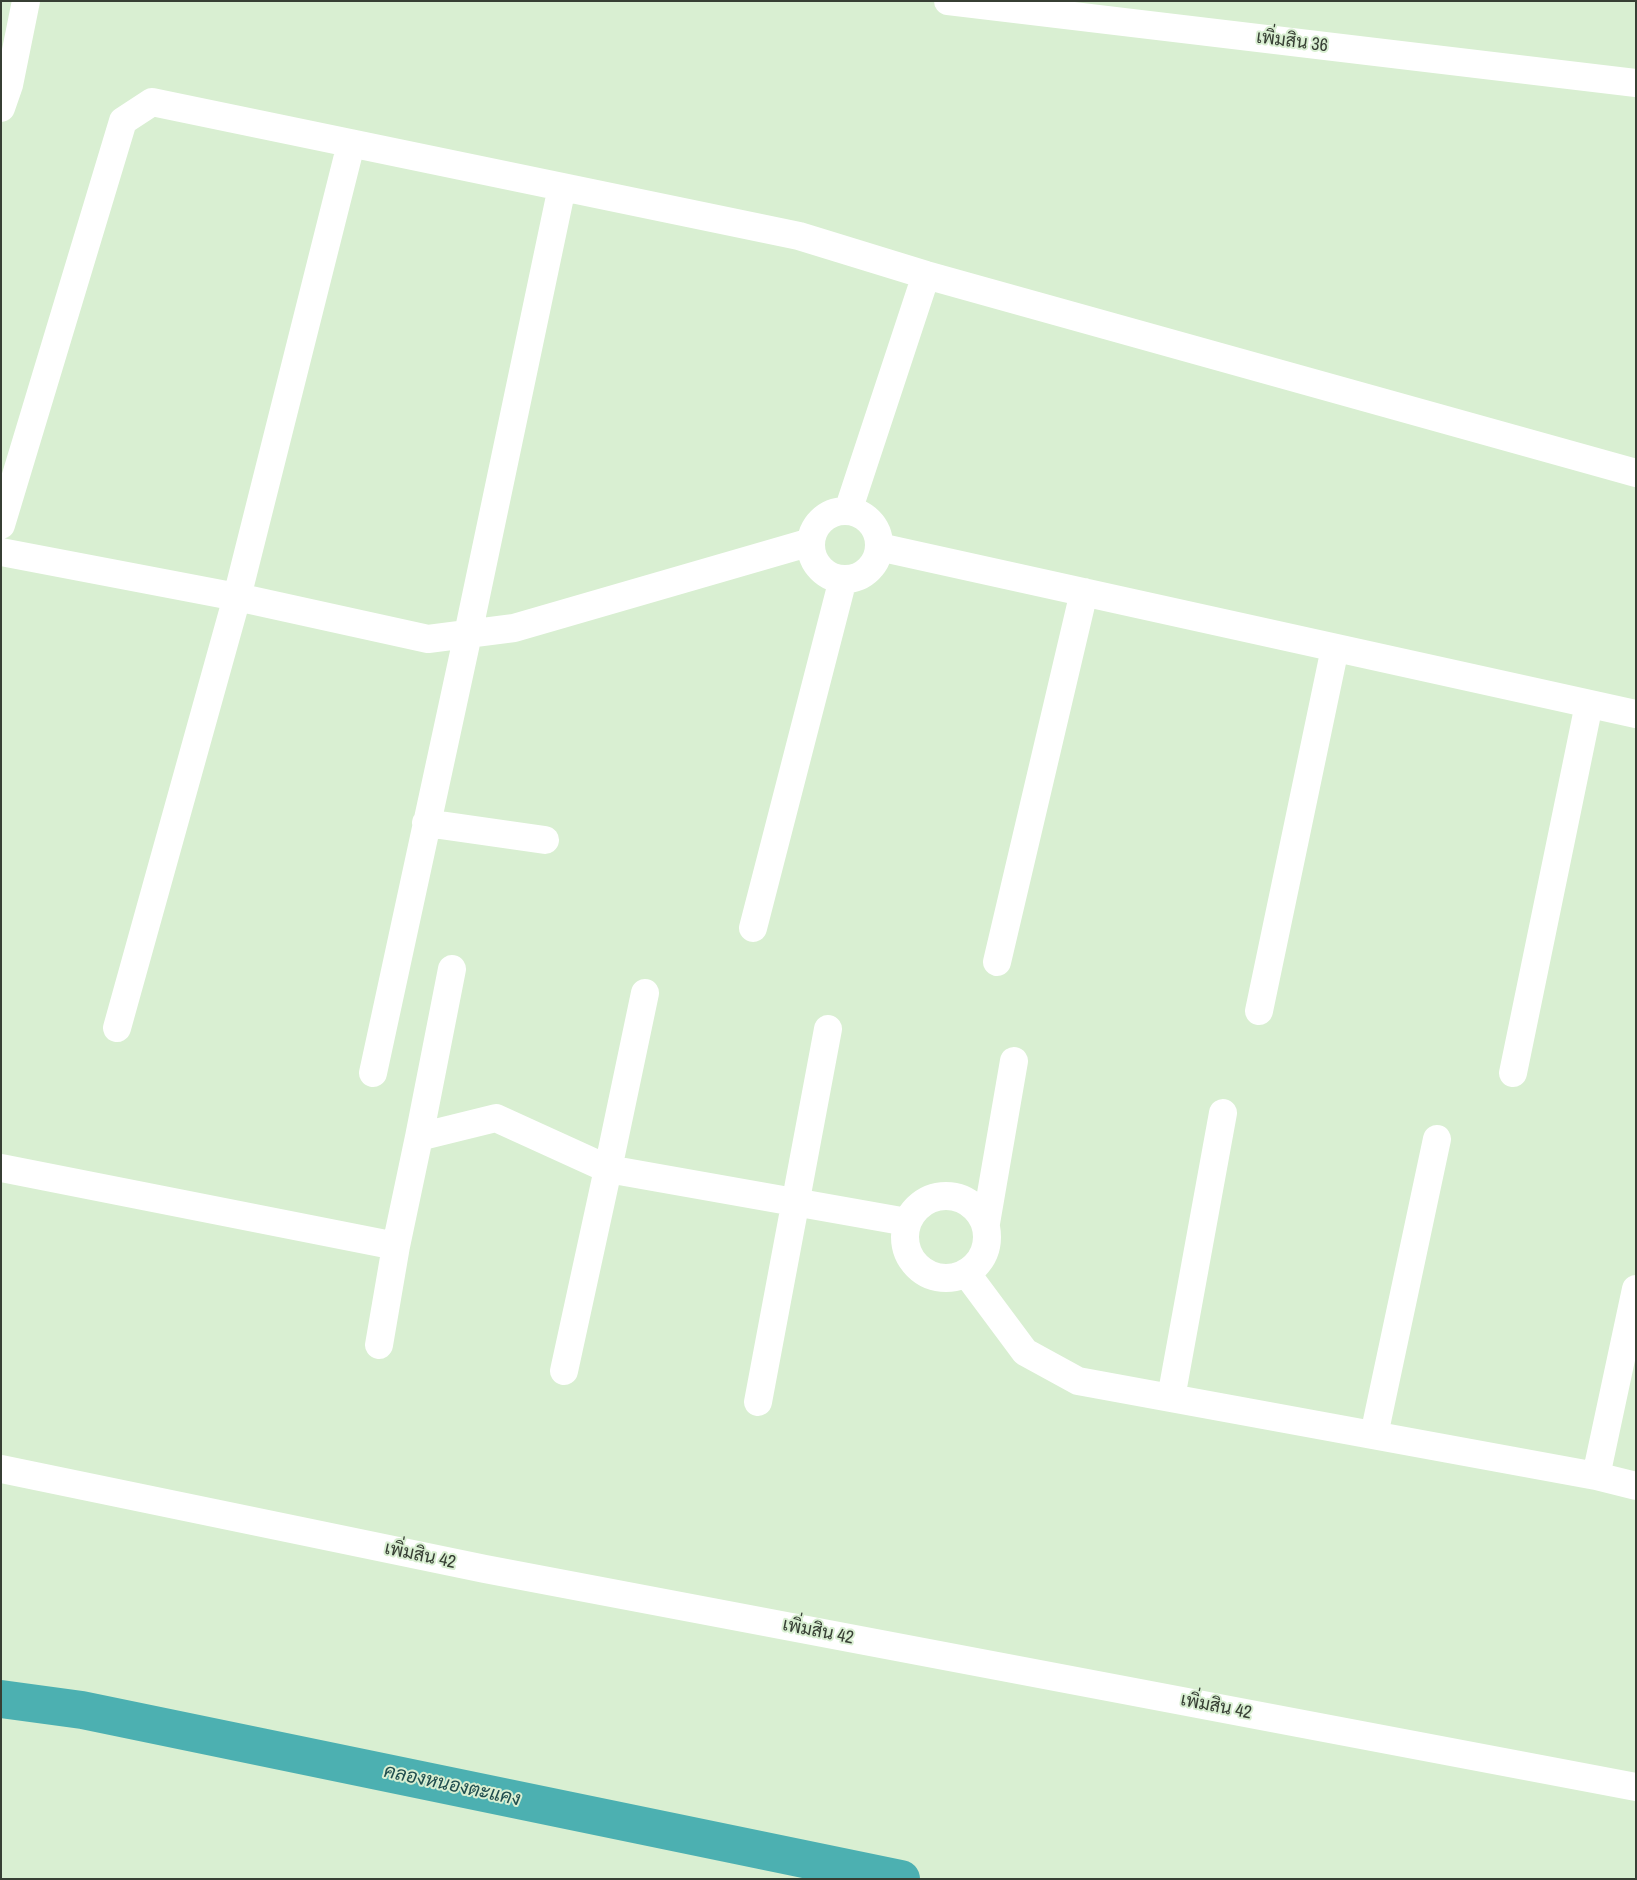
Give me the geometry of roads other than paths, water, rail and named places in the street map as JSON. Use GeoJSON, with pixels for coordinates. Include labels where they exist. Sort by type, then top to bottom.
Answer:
{"type":"FeatureCollection","features":[{"type":"Feature","properties":{"kind":"street"},"geometry":{"type":"LineString","coordinates":[[1,108],[8,85],[26,1]]}},
{"type":"Feature","properties":{"kind":"street","name":"เพิ่มสิน 36"},"geometry":{"type":"LineString","coordinates":[[948,1],[1636,83]]}},
{"type":"Feature","properties":{"kind":"street"},"geometry":{"type":"LineString","coordinates":[[1,526],[123,121],[152,102],[799,236],[926,275],[1636,472]]}},
{"type":"Feature","properties":{"kind":"street"},"geometry":{"type":"LineString","coordinates":[[116,1028],[237,597],[351,144]]}},
{"type":"Feature","properties":{"kind":"street"},"geometry":{"type":"LineString","coordinates":[[373,1073],[562,187]]}},
{"type":"Feature","properties":{"kind":"street"},"geometry":{"type":"LineString","coordinates":[[848,510],[926,275]]}},
{"type":"Feature","properties":{"kind":"street"},"geometry":{"type":"LineString","coordinates":[[848,510],[860,514],[871,522],[877,534],[879,547],[875,560],[867,571],[856,577],[843,579],[830,575],[819,567],[813,555],[811,542],[814,529],[823,519],[834,512],[848,510]]}},
{"type":"Feature","properties":{"kind":"street"},"geometry":{"type":"LineString","coordinates":[[1,552],[237,597],[428,639],[514,628],[811,542]]}},
{"type":"Feature","properties":{"kind":"street"},"geometry":{"type":"LineString","coordinates":[[879,547],[1636,714]]}},
{"type":"Feature","properties":{"kind":"street"},"geometry":{"type":"LineString","coordinates":[[753,928],[843,579]]}},
{"type":"Feature","properties":{"kind":"street"},"geometry":{"type":"LineString","coordinates":[[998,962],[1084,592]]}},
{"type":"Feature","properties":{"kind":"street"},"geometry":{"type":"LineString","coordinates":[[1259,1011],[1336,648]]}},
{"type":"Feature","properties":{"kind":"street"},"geometry":{"type":"LineString","coordinates":[[1513,1073],[1589,704]]}},
{"type":"Feature","properties":{"kind":"street"},"geometry":{"type":"LineString","coordinates":[[426,823],[545,840]]}},
{"type":"Feature","properties":{"kind":"street"},"geometry":{"type":"LineString","coordinates":[[379,1345],[396,1246],[452,969]]}},
{"type":"Feature","properties":{"kind":"street"},"geometry":{"type":"LineString","coordinates":[[564,1371],[645,993]]}},
{"type":"Feature","properties":{"kind":"street"},"geometry":{"type":"LineString","coordinates":[[758,1402],[828,1030]]}},
{"type":"Feature","properties":{"kind":"street"},"geometry":{"type":"LineString","coordinates":[[986,1223],[978,1210],[968,1201],[954,1196],[940,1196],[926,1201],[914,1210],[907,1222],[904,1236],[907,1251],[914,1264],[925,1273],[938,1278],[953,1278],[967,1274],[978,1264],[985,1252],[988,1238],[986,1223],[1014,1061]]}},
{"type":"Feature","properties":{"kind":"street"},"geometry":{"type":"LineString","coordinates":[[1171,1398],[1224,1112]]}},
{"type":"Feature","properties":{"kind":"street"},"geometry":{"type":"LineString","coordinates":[[419,1136],[496,1118],[608,1169],[907,1222]]}},
{"type":"Feature","properties":{"kind":"street"},"geometry":{"type":"LineString","coordinates":[[1374,1435],[1436,1140]]}},
{"type":"Feature","properties":{"kind":"street"},"geometry":{"type":"LineString","coordinates":[[1,1168],[396,1246]]}},
{"type":"Feature","properties":{"kind":"street"},"geometry":{"type":"LineString","coordinates":[[967,1274],[1024,1352],[1078,1381],[1596,1476],[1636,1486]]}},
{"type":"Feature","properties":{"kind":"street"},"geometry":{"type":"LineString","coordinates":[[1596,1476],[1636,1289]]}},
{"type":"Feature","properties":{"kind":"street","name":"เพิ่มสิน 42"},"geometry":{"type":"LineString","coordinates":[[1,1469],[484,1569],[1636,1787]]}},
{"type":"Feature","properties":{"kind":"waterway","name":"คลองหนองตะแคง"},"geometry":{"type":"LineString","coordinates":[[1,1699],[82,1710],[901,1879]]}}]}
